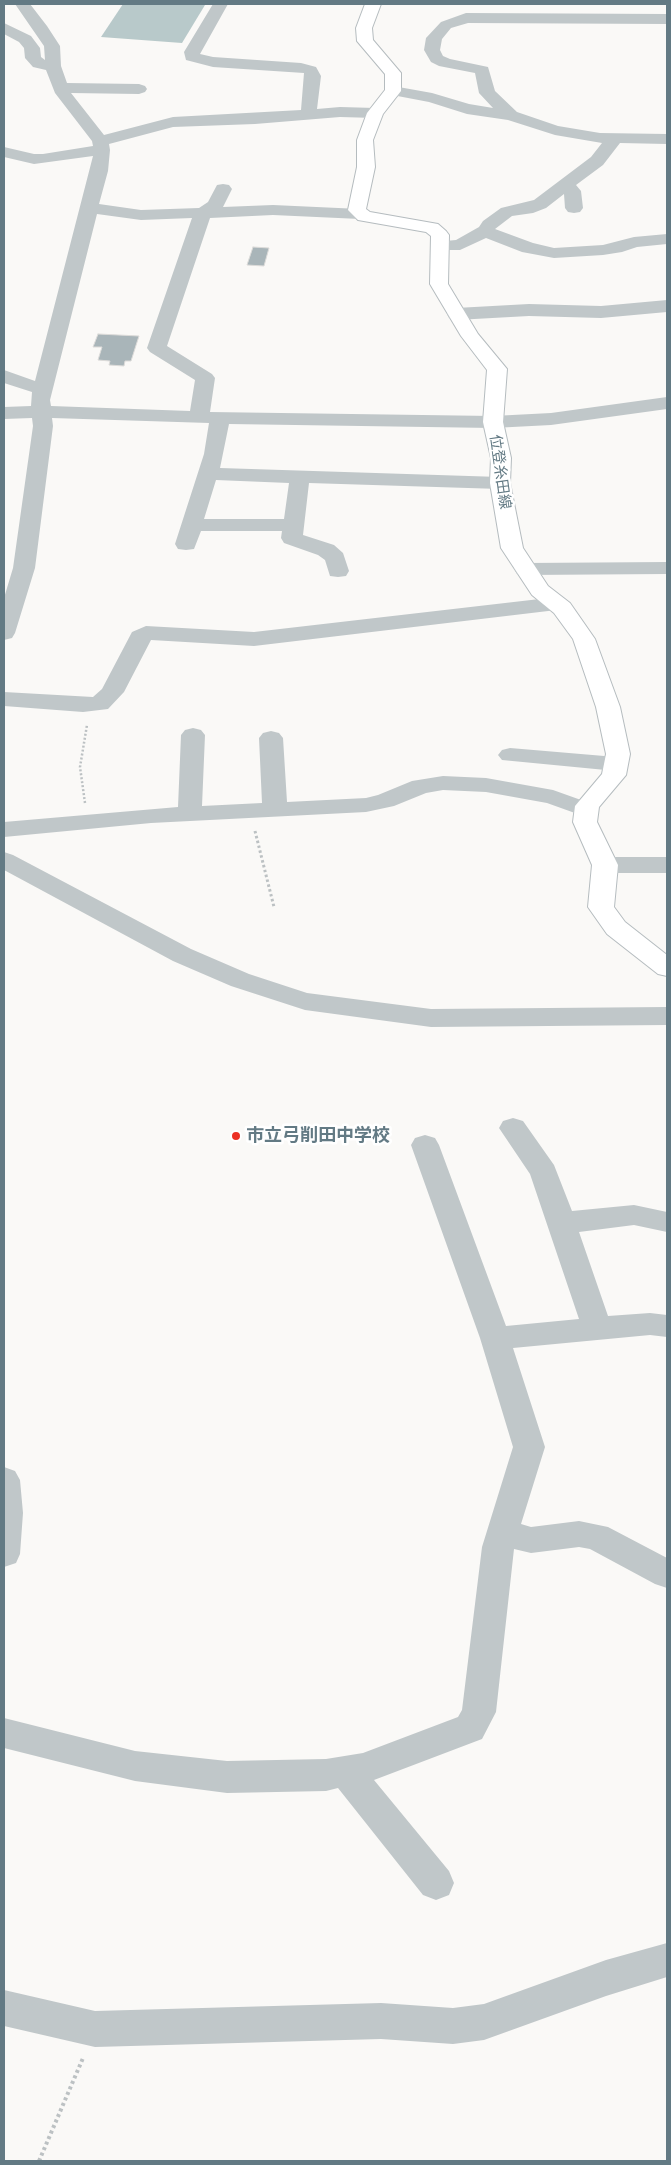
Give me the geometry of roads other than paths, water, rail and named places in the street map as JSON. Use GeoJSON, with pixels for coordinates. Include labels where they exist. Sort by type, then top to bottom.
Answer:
{"type":"FeatureCollection","features":[{"type":"Feature","properties":{"kind":"main road"},"geometry":{"type":"LineString","coordinates":[[373,4],[364,28],[365,41],[392,73],[393,91],[375,113],[365,140],[366,167],[357,210],[364,216],[432,228],[440,235],[440,246]]}},
{"type":"Feature","properties":{"kind":"main road","name":"位登糸田線"},"geometry":{"type":"LineString","coordinates":[[440,246],[439,284],[470,336],[497,370],[492,422],[501,458],[500,483],[512,548],[540,590],[557,604],[584,639],[608,707],[618,754],[614,775],[587,806],[586,810]]}},
{"type":"Feature","properties":{"kind":"main road"},"geometry":{"type":"LineString","coordinates":[[586,810],[585,822],[605,865],[601,907],[616,928],[667,968]]}},
{"type":"Feature","properties":{"kind":"street"},"geometry":{"type":"LineString","coordinates":[[4,632],[24,568],[44,426],[40,400],[99,171],[101,146],[60,88],[53,66],[52,46],[22,4]]}},
{"type":"Feature","properties":{"kind":"street"},"geometry":{"type":"LineString","coordinates":[[220,4],[192,52],[192,57],[213,62],[310,70],[313,76],[310,115]]}},
{"type":"Feature","properties":{"kind":"street"},"geometry":{"type":"LineString","coordinates":[[510,115],[487,92],[482,70],[445,63],[437,59],[432,50],[437,33],[468,11],[667,19]]}},
{"type":"Feature","properties":{"kind":"street"},"geometry":{"type":"LineString","coordinates":[[4,28],[25,39],[32,48],[33,58],[39,64],[53,66]]}},
{"type":"Feature","properties":{"kind":"street"},"geometry":{"type":"LineString","coordinates":[[60,88],[139,89]]}},
{"type":"Feature","properties":{"kind":"street"},"geometry":{"type":"LineString","coordinates":[[393,91],[432,98],[467,109],[510,115],[555,130],[600,138],[667,139]]}},
{"type":"Feature","properties":{"kind":"street"},"geometry":{"type":"LineString","coordinates":[[4,152],[34,159],[43,159],[101,146],[173,122],[254,119],[340,112],[375,113]]}},
{"type":"Feature","properties":{"kind":"street"},"geometry":{"type":"LineString","coordinates":[[440,246],[460,245],[485,232],[489,225],[507,212],[527,209],[540,204],[597,161],[615,138]]}},
{"type":"Feature","properties":{"kind":"street"},"geometry":{"type":"LineString","coordinates":[[12,170],[28,169],[39,164],[43,159]]}},
{"type":"Feature","properties":{"kind":"street"},"geometry":{"type":"LineString","coordinates":[[566,185],[572,191],[574,208]]}},
{"type":"Feature","properties":{"kind":"street"},"geometry":{"type":"LineString","coordinates":[[199,417],[204,395],[205,378],[156,348],[203,213],[214,205],[223,189]]}},
{"type":"Feature","properties":{"kind":"street"},"geometry":{"type":"LineString","coordinates":[[90,208],[141,215],[272,210],[360,214]]}},
{"type":"Feature","properties":{"kind":"street"},"geometry":{"type":"LineString","coordinates":[[485,232],[528,248],[554,253],[602,250],[622,247],[634,242],[667,239]]}},
{"type":"Feature","properties":{"kind":"street"},"geometry":{"type":"LineString","coordinates":[[456,314],[529,310],[601,312],[667,306]]}},
{"type":"Feature","properties":{"kind":"street"},"geometry":{"type":"LineString","coordinates":[[4,376],[23,384],[44,388]]}},
{"type":"Feature","properties":{"kind":"street"},"geometry":{"type":"LineString","coordinates":[[4,413],[42,412],[220,418],[492,422],[551,419],[667,403]]}},
{"type":"Feature","properties":{"kind":"street"},"geometry":{"type":"LineString","coordinates":[[220,418],[214,454],[189,535],[294,525]]}},
{"type":"Feature","properties":{"kind":"street"},"geometry":{"type":"LineString","coordinates":[[207,474],[500,483]]}},
{"type":"Feature","properties":{"kind":"street"},"geometry":{"type":"LineString","coordinates":[[300,476],[292,538],[326,550],[335,558],[338,571]]}},
{"type":"Feature","properties":{"kind":"street"},"geometry":{"type":"LineString","coordinates":[[525,569],[667,568]]}},
{"type":"Feature","properties":{"kind":"street"},"geometry":{"type":"LineString","coordinates":[[4,699],[48,703],[100,704],[112,692],[140,637],[146,633],[264,639],[557,604]]}},
{"type":"Feature","properties":{"kind":"street"},"geometry":{"type":"LineString","coordinates":[[190,814],[193,735]]}},
{"type":"Feature","properties":{"kind":"street"},"geometry":{"type":"LineString","coordinates":[[264,810],[271,738]]}},
{"type":"Feature","properties":{"kind":"street"},"geometry":{"type":"LineString","coordinates":[[510,755],[616,764]]}},
{"type":"Feature","properties":{"kind":"street"},"geometry":{"type":"LineString","coordinates":[[4,830],[190,814],[366,805],[385,801],[421,786],[443,783],[486,785],[553,797],[586,810]]}},
{"type":"Feature","properties":{"kind":"street"},"geometry":{"type":"LineString","coordinates":[[4,860],[182,955],[240,980],[305,1001],[431,1018],[667,1016]]}},
{"type":"Feature","properties":{"kind":"street"},"geometry":{"type":"LineString","coordinates":[[605,865],[667,865]]}},
{"type":"Feature","properties":{"kind":"street"},"geometry":{"type":"LineString","coordinates":[[513,1128],[544,1172],[597,1329]]}},
{"type":"Feature","properties":{"kind":"street"},"geometry":{"type":"LineString","coordinates":[[4,1734],[135,1766],[228,1776],[326,1775],[364,1768],[470,1728],[479,1712],[498,1547],[529,1447],[495,1338],[425,1145]]}},
{"type":"Feature","properties":{"kind":"street"},"geometry":{"type":"LineString","coordinates":[[561,1223],[634,1215],[667,1222]]}},
{"type":"Feature","properties":{"kind":"street"},"geometry":{"type":"LineString","coordinates":[[495,1338],[650,1324],[667,1326]]}},
{"type":"Feature","properties":{"kind":"street"},"geometry":{"type":"LineString","coordinates":[[4,1480],[7,1513],[4,1554]]}},
{"type":"Feature","properties":{"kind":"street"},"geometry":{"type":"LineString","coordinates":[[502,1533],[531,1540],[579,1534],[596,1536],[667,1574]]}},
{"type":"Feature","properties":{"kind":"street"},"geometry":{"type":"LineString","coordinates":[[346,1771],[436,1883]]}},
{"type":"Feature","properties":{"kind":"street"},"geometry":{"type":"LineString","coordinates":[[4,2008],[96,2029],[381,2021],[453,2026],[484,2022],[606,1978],[667,1960]]}},
{"type":"Feature","properties":{"kind":"place","name":"市立弓削田中学校"},"geometry":{"type":"Point","coordinates":[236,1136]}}]}
